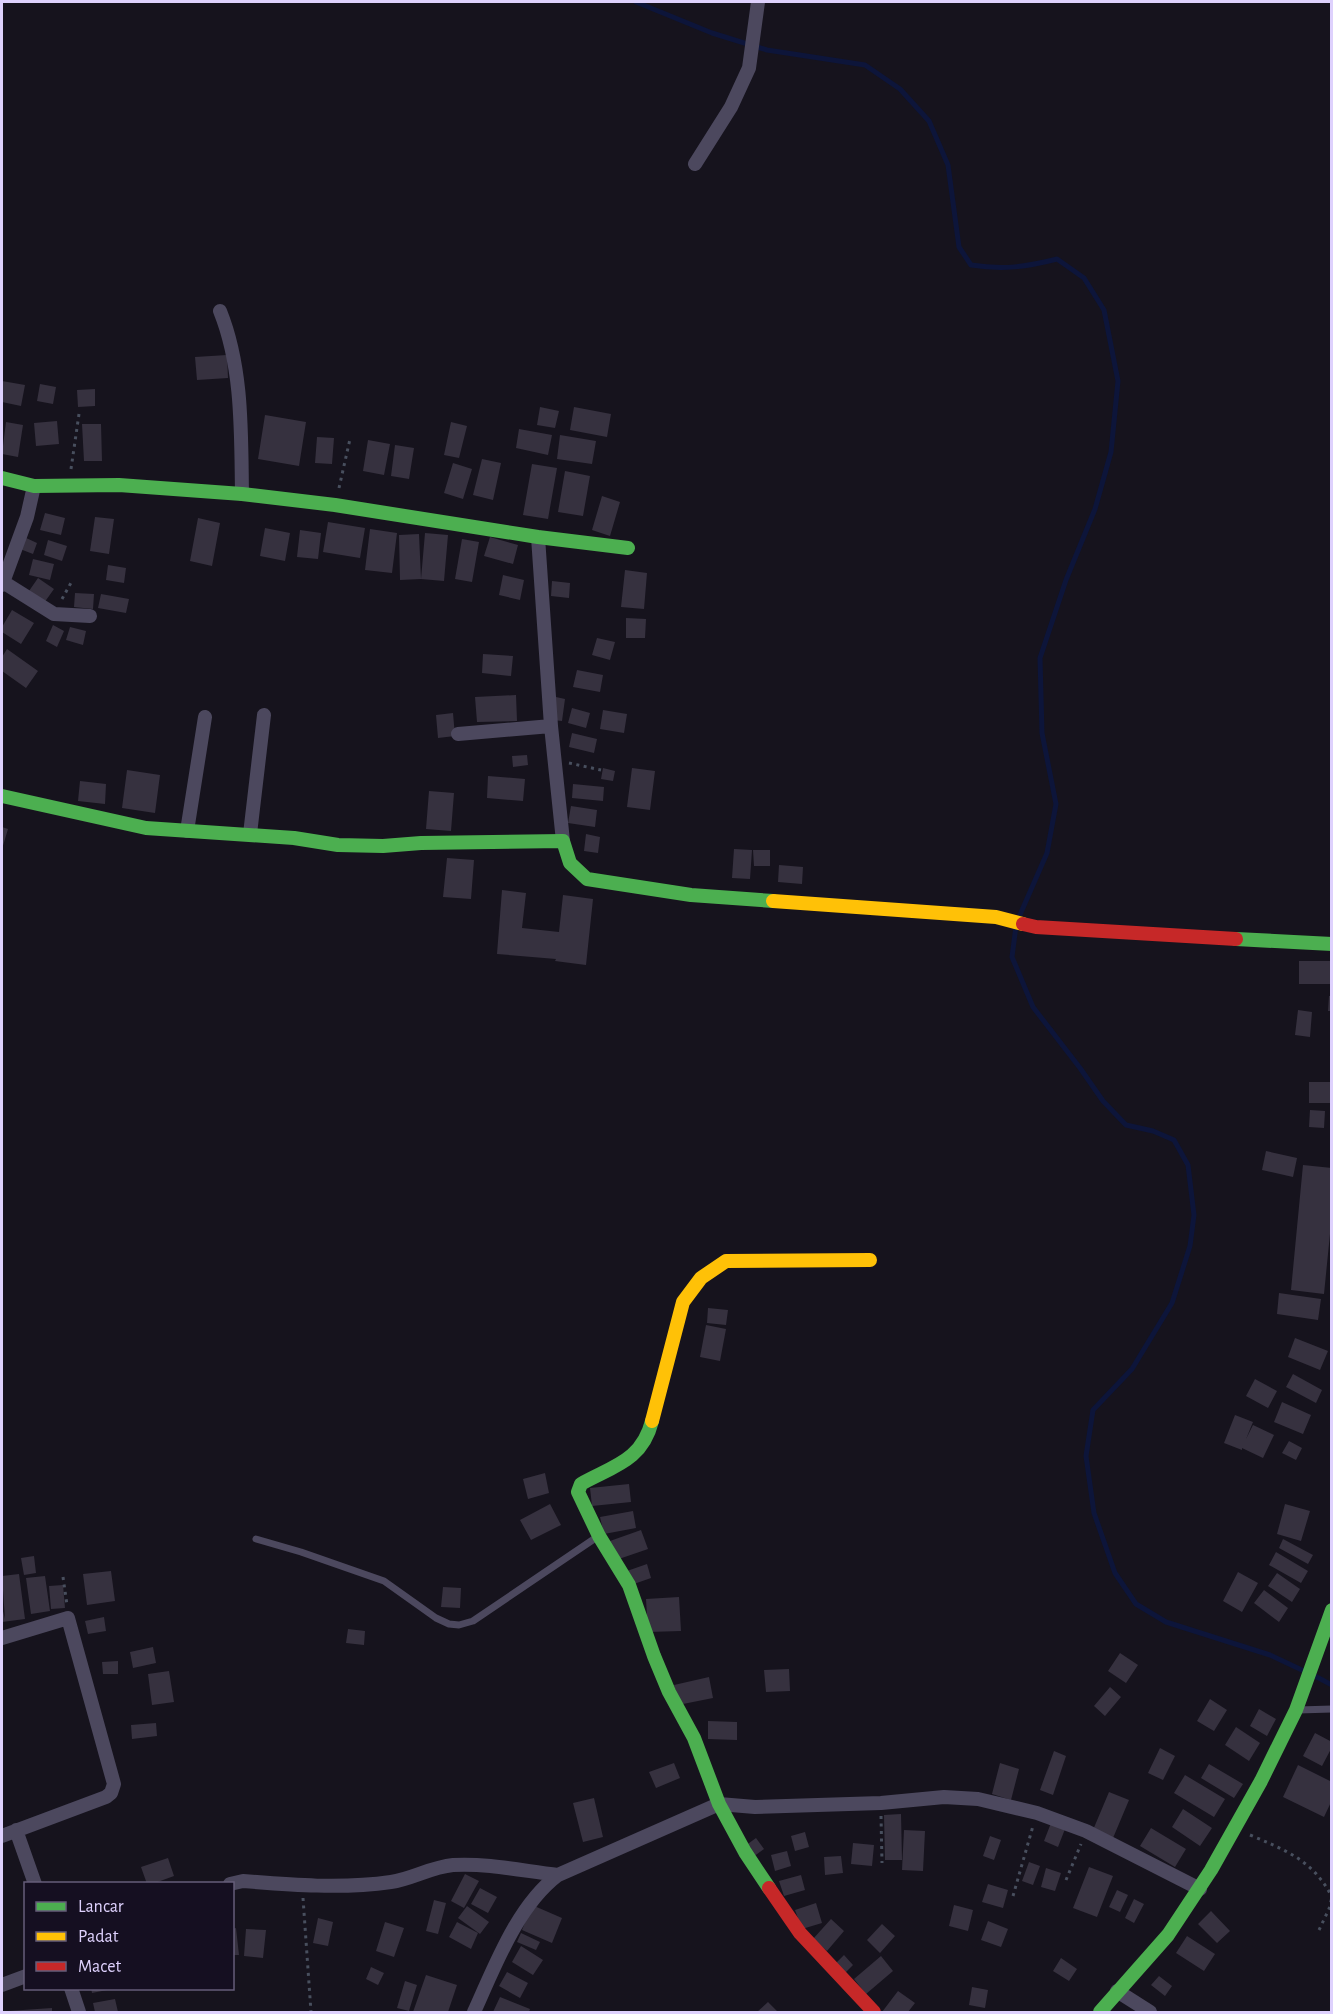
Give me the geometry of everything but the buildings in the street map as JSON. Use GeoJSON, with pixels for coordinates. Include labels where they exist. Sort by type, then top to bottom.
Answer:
{"type":"FeatureCollection","features":[{"type":"Feature","properties":{"kind":"street"},"geometry":{"type":"LineString","coordinates":[[695,164],[731,107],[749,68],[758,2]]}},
{"type":"Feature","properties":{"kind":"street"},"geometry":{"type":"LineString","coordinates":[[220,311],[234,359],[242,446],[242,494]]}},
{"type":"Feature","properties":{"kind":"street"},"geometry":{"type":"LineString","coordinates":[[2,478],[34,486],[118,485],[242,494],[335,505],[537,537],[628,548]]}},
{"type":"Feature","properties":{"kind":"street"},"geometry":{"type":"LineString","coordinates":[[34,486],[27,517],[2,584],[54,614],[90,616]]}},
{"type":"Feature","properties":{"kind":"street"},"geometry":{"type":"LineString","coordinates":[[537,537],[551,726],[563,841],[566,856],[574,870],[586,879],[691,895],[996,917],[1036,927],[1332,944]]}},
{"type":"Feature","properties":{"kind":"street"},"geometry":{"type":"LineString","coordinates":[[249,834],[264,715]]}},
{"type":"Feature","properties":{"kind":"street"},"geometry":{"type":"LineString","coordinates":[[187,831],[205,717]]}},
{"type":"Feature","properties":{"kind":"street"},"geometry":{"type":"LineString","coordinates":[[459,734],[551,726]]}},
{"type":"Feature","properties":{"kind":"street"},"geometry":{"type":"LineString","coordinates":[[2,796],[146,828],[249,834],[338,845],[563,841]]}},
{"type":"Feature","properties":{"kind":"street"},"geometry":{"type":"LineString","coordinates":[[870,1260],[726,1261],[707,1271],[683,1302],[648,1437],[640,1450],[626,1461],[581,1484],[578,1492],[599,1536],[629,1585],[669,1692],[694,1738],[719,1804],[745,1852],[800,1933],[874,2013]]}},
{"type":"Feature","properties":{"kind":"street"},"geometry":{"type":"LineString","coordinates":[[1100,2013],[1168,1935],[1200,1888],[1261,1781],[1296,1710],[1332,1610]]}},
{"type":"Feature","properties":{"kind":"street"},"geometry":{"type":"LineString","coordinates":[[2,1638],[68,1618],[113,1778],[114,1789],[106,1797],[2,1836]]}},
{"type":"Feature","properties":{"kind":"street"},"geometry":{"type":"LineString","coordinates":[[474,2013],[502,1951],[530,1903],[543,1886],[558,1875],[719,1804],[755,1807],[881,1803],[944,1797],[978,1799],[1037,1813],[1086,1832],[1200,1888]]}},
{"type":"Feature","properties":{"kind":"street"},"geometry":{"type":"LineString","coordinates":[[16,1830],[34,1882]]}},
{"type":"Feature","properties":{"kind":"street"},"geometry":{"type":"LineString","coordinates":[[234,1883],[243,1881],[355,1886],[394,1882],[420,1875],[435,1867],[453,1865],[490,1866],[558,1875]]}},
{"type":"Feature","properties":{"kind":"street"},"geometry":{"type":"LineString","coordinates":[[2,1985],[24,1977]]}},
{"type":"Feature","properties":{"kind":"street"},"geometry":{"type":"LineString","coordinates":[[71,1990],[79,2013]]}},
{"type":"Feature","properties":{"kind":"street"},"geometry":{"type":"LineString","coordinates":[[1117,1991],[1150,2013]]}},
{"type":"Feature","properties":{"kind":"lane"},"geometry":{"type":"LineString","coordinates":[[256,1539],[384,1581],[436,1618],[449,1624],[459,1625],[473,1620],[599,1536]]}},
{"type":"Feature","properties":{"kind":"lane"},"geometry":{"type":"LineString","coordinates":[[1296,1710],[1332,1709]]}},
{"type":"Feature","properties":{"kind":"path"},"geometry":{"type":"LineString","coordinates":[[69,485],[79,414]]}},
{"type":"Feature","properties":{"kind":"path"},"geometry":{"type":"LineString","coordinates":[[335,505],[350,439]]}},
{"type":"Feature","properties":{"kind":"path"},"geometry":{"type":"LineString","coordinates":[[54,614],[72,581]]}},
{"type":"Feature","properties":{"kind":"path"},"geometry":{"type":"LineString","coordinates":[[555,760],[601,770]]}},
{"type":"Feature","properties":{"kind":"path"},"geometry":{"type":"LineString","coordinates":[[63,1577],[68,1618]]}},
{"type":"Feature","properties":{"kind":"path"},"geometry":{"type":"LineString","coordinates":[[881,1803],[882,1863]]}},
{"type":"Feature","properties":{"kind":"path"},"geometry":{"type":"LineString","coordinates":[[1012,1896],[1037,1813]]}},
{"type":"Feature","properties":{"kind":"path"},"geometry":{"type":"LineString","coordinates":[[1234,1828],[1278,1846],[1303,1860],[1326,1887],[1332,1897],[1329,1910],[1319,1930]]}},
{"type":"Feature","properties":{"kind":"path"},"geometry":{"type":"LineString","coordinates":[[1066,1880],[1086,1832]]}},
{"type":"Feature","properties":{"kind":"path"},"geometry":{"type":"LineString","coordinates":[[302,1885],[311,2013]]}},
{"type":"Feature","properties":{"kind":"waterway"},"geometry":{"type":"LineString","coordinates":[[636,2],[712,33],[767,50],[865,65],[900,89],[929,121],[948,165],[959,247],[971,265],[1014,267],[1057,259],[1084,278],[1104,310],[1118,381],[1111,452],[1095,509],[1066,580],[1040,658],[1042,733],[1056,804],[1047,853],[1019,917]]}},
{"type":"Feature","properties":{"kind":"waterway"},"geometry":{"type":"LineString","coordinates":[[1016,926],[1012,957],[1033,1007],[1103,1101],[1126,1125],[1153,1131],[1174,1140],[1188,1165],[1194,1215],[1190,1246],[1172,1303],[1132,1369],[1093,1410],[1086,1456],[1094,1513],[1115,1573],[1136,1604],[1166,1622],[1270,1655],[1304,1671]]}},
{"type":"Feature","properties":{"kind":"waterway"},"geometry":{"type":"LineString","coordinates":[[1313,1675],[1332,1685]]}},
{"type":"Feature","properties":{"kind":"traffic: fast"},"geometry":{"type":"LineString","coordinates":[[2,478],[34,486],[119,485],[242,494],[335,505],[538,537],[628,548]]}},
{"type":"Feature","properties":{"kind":"traffic: fast"},"geometry":{"type":"LineString","coordinates":[[2,796],[146,828],[294,838],[338,845],[563,841],[570,863],[587,879],[691,895],[773,901]]}},
{"type":"Feature","properties":{"kind":"traffic: fast"},"geometry":{"type":"LineString","coordinates":[[1236,939],[1332,944]]}},
{"type":"Feature","properties":{"kind":"traffic: fast"},"geometry":{"type":"LineString","coordinates":[[652,1421],[647,1434],[634,1454],[615,1467],[581,1484],[578,1492],[599,1536],[629,1585],[654,1656],[669,1692],[694,1738],[719,1804],[745,1852],[769,1888]]}},
{"type":"Feature","properties":{"kind":"traffic: fast"},"geometry":{"type":"LineString","coordinates":[[1100,2012],[1168,1935],[1211,1870],[1261,1781],[1296,1710],[1332,1610]]}},
{"type":"Feature","properties":{"kind":"traffic: slow"},"geometry":{"type":"LineString","coordinates":[[773,901],[996,917],[1023,924]]}},
{"type":"Feature","properties":{"kind":"traffic: slow"},"geometry":{"type":"LineString","coordinates":[[652,1421],[683,1302],[701,1278],[726,1261],[870,1260]]}},
{"type":"Feature","properties":{"kind":"traffic: jam"},"geometry":{"type":"LineString","coordinates":[[1023,924],[1036,927],[1236,939]]}},
{"type":"Feature","properties":{"kind":"traffic: jam"},"geometry":{"type":"LineString","coordinates":[[769,1888],[800,1933],[874,2012]]}}]}
